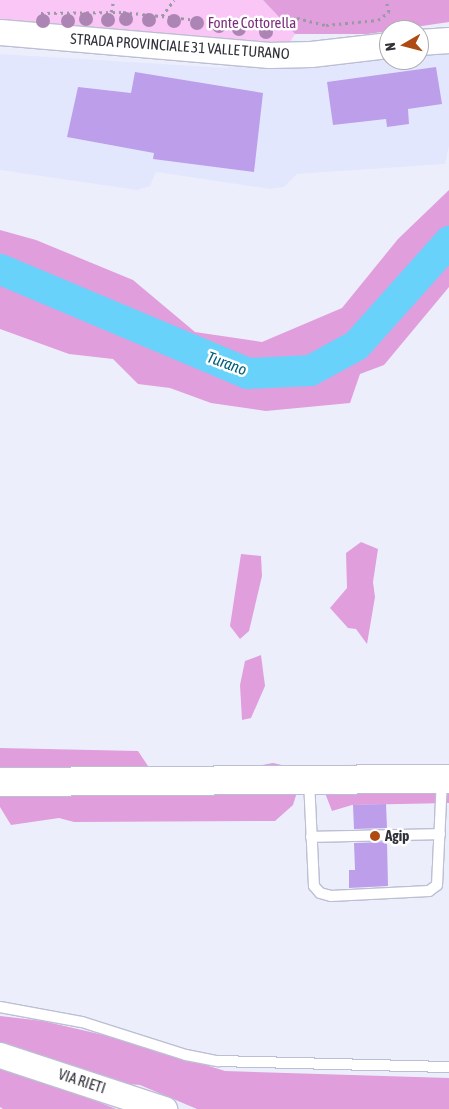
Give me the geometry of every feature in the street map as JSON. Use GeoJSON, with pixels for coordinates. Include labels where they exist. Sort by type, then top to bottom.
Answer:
{"type":"FeatureCollection","features":[{"type":"Feature","properties":{"kind":"main road"},"geometry":{"type":"LineString","coordinates":[[7,786],[445,779]]}},
{"type":"Feature","properties":{"kind":"street","name":"STRADA PROVINCIALE 31 VALLE TURANO"},"geometry":{"type":"LineString","coordinates":[[0,32],[269,55],[311,54],[379,45]]}},
{"type":"Feature","properties":{"kind":"street"},"geometry":{"type":"LineString","coordinates":[[429,41],[449,40]]}},
{"type":"Feature","properties":{"kind":"street","name":"VIA RIETI"},"geometry":{"type":"LineString","coordinates":[[0,1055],[164,1109]]}},
{"type":"Feature","properties":{"kind":"lane"},"geometry":{"type":"LineString","coordinates":[[309,780],[314,886],[320,893],[330,896],[429,891],[437,885],[445,779]]}},
{"type":"Feature","properties":{"kind":"lane"},"geometry":{"type":"LineString","coordinates":[[311,837],[440,834]]}},
{"type":"Feature","properties":{"kind":"lane"},"geometry":{"type":"LineString","coordinates":[[0,1007],[82,1022],[186,1055],[218,1061],[449,1066]]}},
{"type":"Feature","properties":{"kind":"path"},"geometry":{"type":"LineString","coordinates":[[111,12],[114,0]]}},
{"type":"Feature","properties":{"kind":"path"},"geometry":{"type":"LineString","coordinates":[[162,17],[174,0]]}},
{"type":"Feature","properties":{"kind":"path"},"geometry":{"type":"LineString","coordinates":[[38,13],[111,12],[234,24],[297,18],[326,25],[378,20],[389,12],[386,0]]}},
{"type":"Feature","properties":{"kind":"shaded area"},"geometry":{"type":"Polygon","coordinates":[[[263,0],[449,0],[449,22],[429,25],[429,20],[379,20],[379,32],[295,34],[263,0]]]}},
{"type":"Feature","properties":{"kind":"shaded area"},"geometry":{"type":"Polygon","coordinates":[[[449,47],[449,146],[445,164],[297,174],[284,187],[270,189],[156,172],[150,186],[137,190],[0,170],[0,54],[228,68],[232,55],[379,53],[379,70],[429,70],[429,49],[449,47]]]}},
{"type":"Feature","properties":{"kind":"shaded area"},"geometry":{"type":"Polygon","coordinates":[[[449,190],[449,287],[384,365],[360,374],[350,403],[266,411],[211,403],[170,388],[138,384],[113,359],[69,354],[0,329],[0,230],[36,240],[133,280],[195,332],[262,342],[342,308],[398,239],[449,190]]]}},
{"type":"Feature","properties":{"kind":"shaded area"},"geometry":{"type":"Polygon","coordinates":[[[361,542],[378,549],[373,582],[375,597],[367,644],[356,629],[348,628],[330,608],[347,588],[346,553],[361,542]]]}},
{"type":"Feature","properties":{"kind":"shaded area"},"geometry":{"type":"Polygon","coordinates":[[[241,554],[261,556],[262,576],[249,631],[240,639],[230,626],[241,554]]]}},
{"type":"Feature","properties":{"kind":"shaded area"},"geometry":{"type":"Polygon","coordinates":[[[261,655],[265,686],[251,718],[242,720],[240,685],[245,661],[261,655]]]}},
{"type":"Feature","properties":{"kind":"shaded area"},"geometry":{"type":"Polygon","coordinates":[[[0,748],[138,751],[152,772],[234,770],[273,763],[304,770],[293,805],[275,821],[74,822],[59,818],[11,825],[0,807],[0,748]]]}},
{"type":"Feature","properties":{"kind":"shaded area"},"geometry":{"type":"Polygon","coordinates":[[[449,764],[449,803],[352,805],[332,811],[325,793],[341,765],[449,764]]]}},
{"type":"Feature","properties":{"kind":"shaded area"},"geometry":{"type":"Polygon","coordinates":[[[0,1016],[43,1021],[125,1040],[225,1071],[449,1078],[449,1109],[197,1109],[140,1085],[111,1083],[0,1050],[0,1016]]]}},
{"type":"Feature","properties":{"kind":"shaded area"},"geometry":{"type":"Polygon","coordinates":[[[0,1068],[84,1096],[116,1109],[3,1109],[0,1107],[0,1068]]]}},
{"type":"Feature","properties":{"kind":"green space","name":"Fonte Cottorella"},"geometry":{"type":"Polygon","coordinates":[[[0,0],[263,0],[295,34],[287,47],[0,25],[0,0]]]}},
{"type":"Feature","properties":{"kind":"building"},"geometry":{"type":"Polygon","coordinates":[[[436,67],[442,104],[408,109],[409,124],[387,127],[386,119],[333,125],[327,82],[414,70],[429,70],[429,68],[436,67]]]}},
{"type":"Feature","properties":{"kind":"building"},"geometry":{"type":"Polygon","coordinates":[[[135,72],[263,93],[254,172],[153,159],[154,153],[67,137],[78,87],[131,93],[135,72]]]}},
{"type":"Feature","properties":{"kind":"building"},"geometry":{"type":"Polygon","coordinates":[[[386,804],[387,828],[354,829],[353,805],[386,804]]]}},
{"type":"Feature","properties":{"kind":"building"},"geometry":{"type":"Polygon","coordinates":[[[387,842],[388,886],[349,888],[349,870],[355,870],[354,843],[387,842]]]}},
{"type":"Feature","properties":{"kind":"waterway","name":"Turano"},"geometry":{"type":"LineString","coordinates":[[0,269],[247,373],[310,370],[356,345],[449,241]]}},
{"type":"Feature","properties":{"kind":"place","name":"Agip"},"geometry":{"type":"Point","coordinates":[375,836]}}]}
